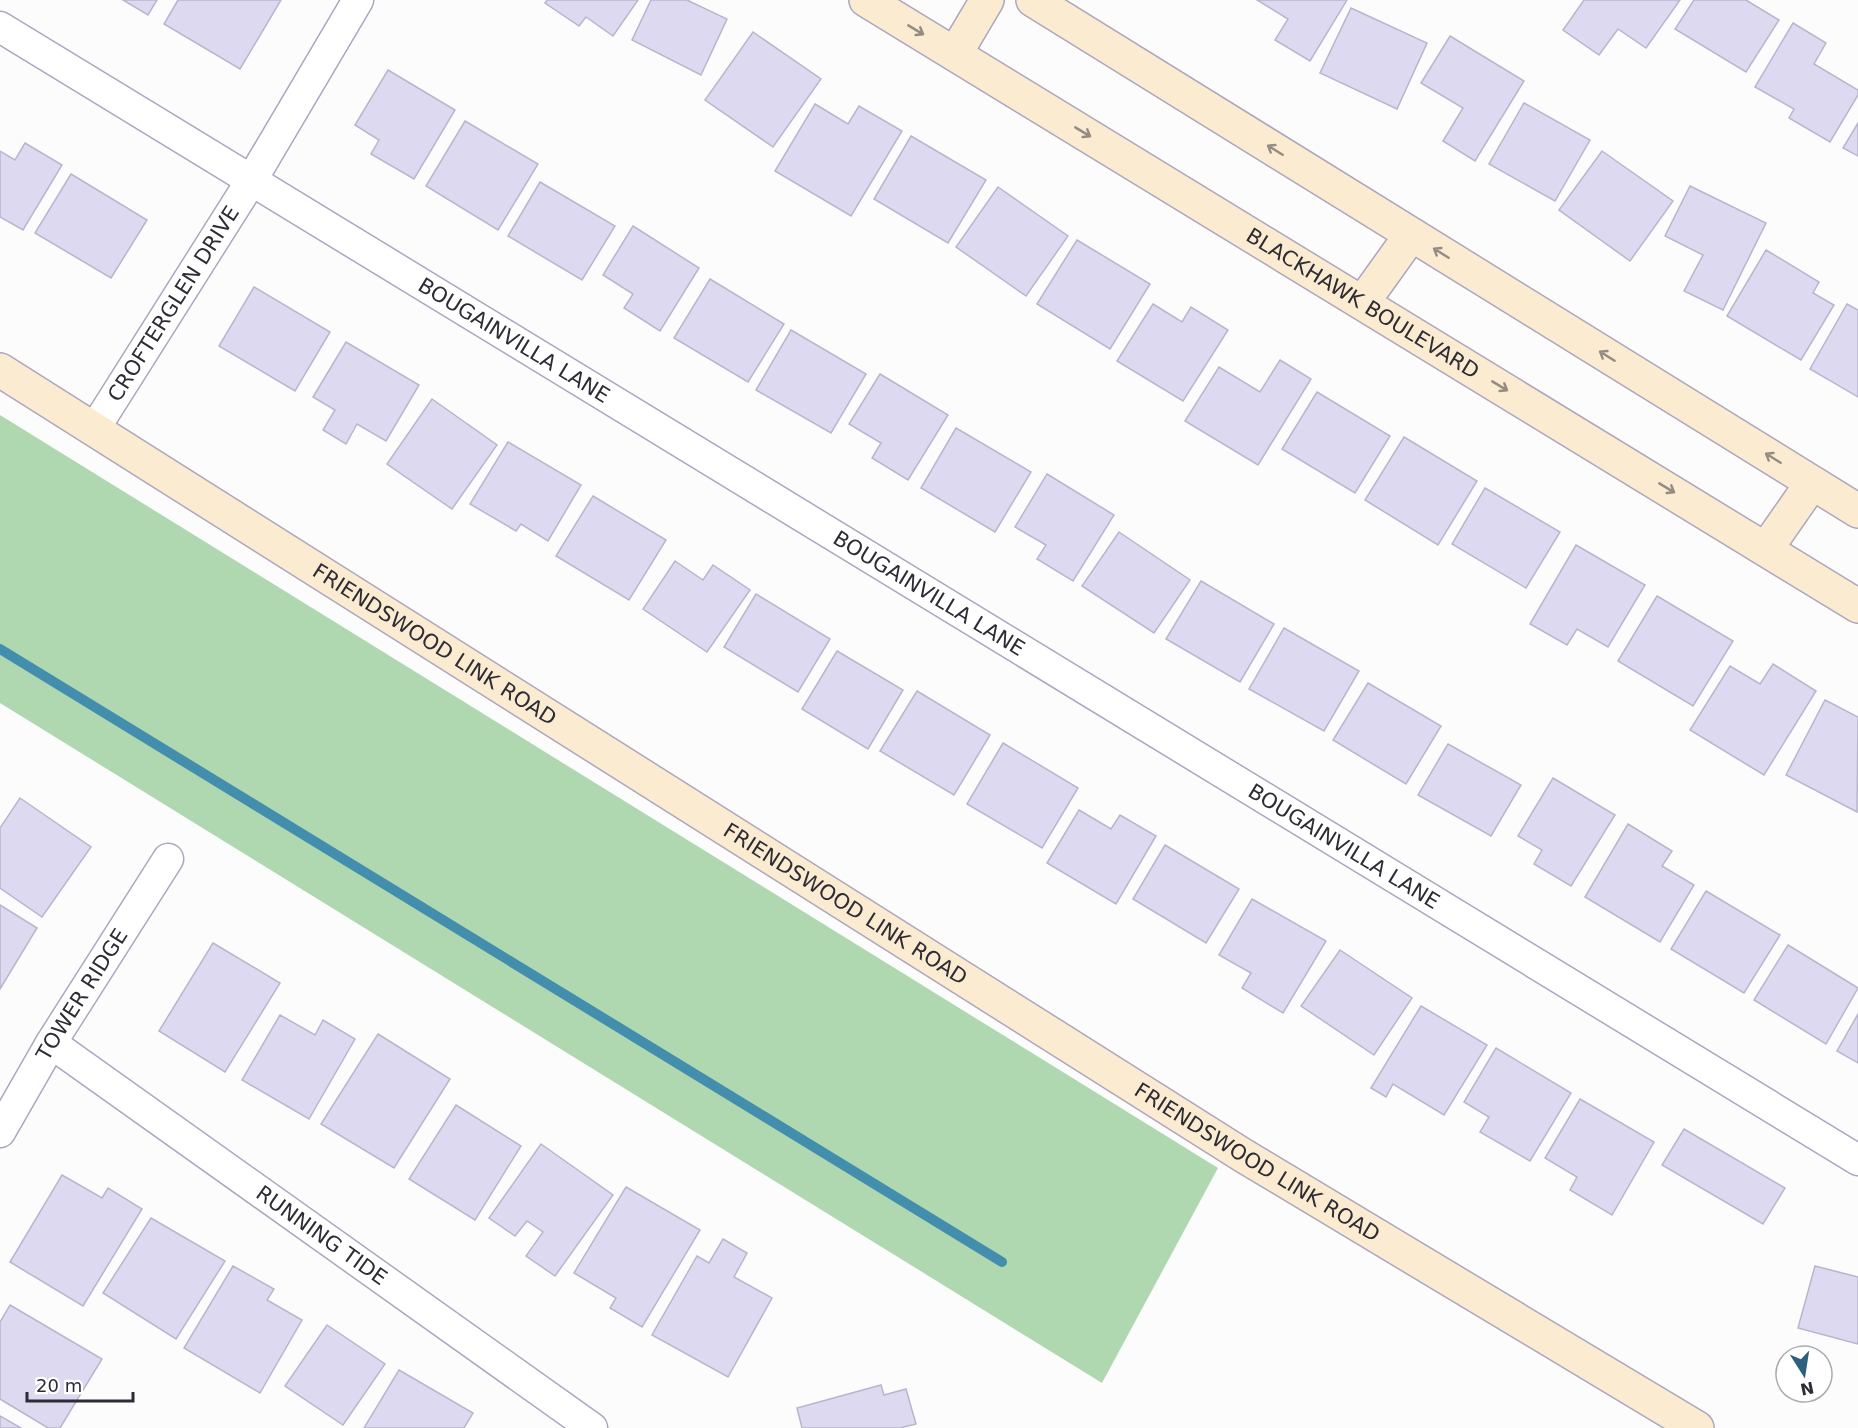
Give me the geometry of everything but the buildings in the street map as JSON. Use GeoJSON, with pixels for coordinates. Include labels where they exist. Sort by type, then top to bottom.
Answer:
{"type":"FeatureCollection","features":[{"type":"Feature","properties":{"kind":"main road","name":"BLACKHAWK BOULEVARD"},"geometry":{"type":"LineString","coordinates":[[866,0],[1858,606]]}},
{"type":"Feature","properties":{"kind":"main road"},"geometry":{"type":"LineString","coordinates":[[955,54],[987,0]]}},
{"type":"Feature","properties":{"kind":"main road"},"geometry":{"type":"LineString","coordinates":[[1033,0],[1858,511]]}},
{"type":"Feature","properties":{"kind":"main road"},"geometry":{"type":"LineString","coordinates":[[1362,302],[1412,235]]}},
{"type":"Feature","properties":{"kind":"main road","name":"FRIENDSWOOD LINK ROAD"},"geometry":{"type":"LineString","coordinates":[[0,370],[1244,1156],[1697,1428]]}},
{"type":"Feature","properties":{"kind":"main road"},"geometry":{"type":"LineString","coordinates":[[1766,549],[1812,483]]}},
{"type":"Feature","properties":{"kind":"street","name":"CROFTERGLEN DRIVE"},"geometry":{"type":"LineString","coordinates":[[95,428],[251,181],[358,0]]}},
{"type":"Feature","properties":{"kind":"street","name":"BOUGAINVILLA LANE"},"geometry":{"type":"LineString","coordinates":[[0,27],[1858,1160]]}},
{"type":"Feature","properties":{"kind":"street","name":"TOWER RIDGE"},"geometry":{"type":"LineString","coordinates":[[0,1132],[51,1043],[168,859]]}},
{"type":"Feature","properties":{"kind":"street","name":"RUNNING TIDE"},"geometry":{"type":"LineString","coordinates":[[51,1043],[592,1428]]}},
{"type":"Feature","properties":{"kind":"green space"},"geometry":{"type":"Polygon","coordinates":[[[0,415],[1218,1168],[1102,1383],[0,703],[0,415]]]}},
{"type":"Feature","properties":{"kind":"waterway"},"geometry":{"type":"LineString","coordinates":[[0,649],[1002,1262]]}}]}
